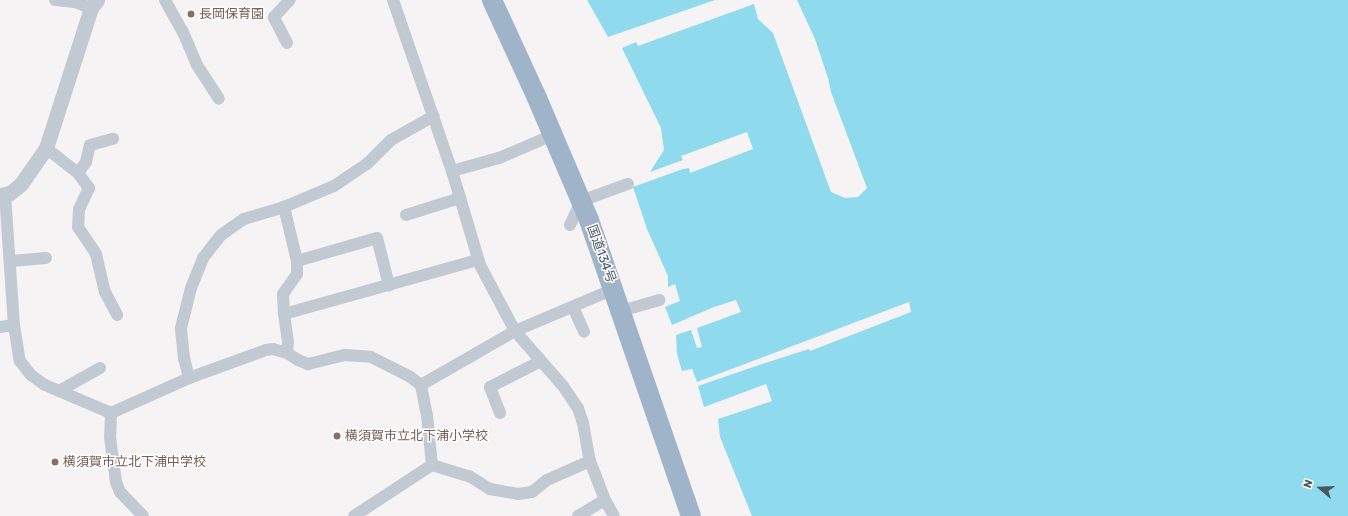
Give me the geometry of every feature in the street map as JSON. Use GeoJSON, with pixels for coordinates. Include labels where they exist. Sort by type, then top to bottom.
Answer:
{"type":"FeatureCollection","features":[{"type":"Feature","properties":{"kind":"highway","name":"国道134号"},"geometry":{"type":"LineString","coordinates":[[492,0],[553,135],[581,202],[614,289],[691,516]]}},
{"type":"Feature","properties":{"kind":"street"},"geometry":{"type":"LineString","coordinates":[[55,0],[94,4],[46,148],[21,184],[10,193],[3,195],[7,263],[14,325],[20,361],[31,375],[45,385],[111,413],[189,378],[266,350],[273,349],[287,353],[308,364],[345,355],[371,357],[409,376],[421,385],[427,415],[432,465]]}},
{"type":"Feature","properties":{"kind":"street"},"geometry":{"type":"LineString","coordinates":[[165,0],[183,32],[198,65],[219,99]]}},
{"type":"Feature","properties":{"kind":"street"},"geometry":{"type":"LineString","coordinates":[[287,43],[274,17],[290,0]]}},
{"type":"Feature","properties":{"kind":"street"},"geometry":{"type":"LineString","coordinates":[[393,0],[452,171],[478,260],[489,285],[515,331],[563,386],[578,408],[583,423],[590,461],[605,500],[614,516]]}},
{"type":"Feature","properties":{"kind":"street"},"geometry":{"type":"LineString","coordinates":[[189,378],[184,358],[182,328],[191,288],[204,258],[221,235],[244,219],[284,207],[334,186],[367,164],[391,140],[434,116]]}},
{"type":"Feature","properties":{"kind":"street"},"geometry":{"type":"LineString","coordinates":[[452,171],[500,158],[553,135]]}},
{"type":"Feature","properties":{"kind":"street"},"geometry":{"type":"LineString","coordinates":[[78,173],[86,162],[90,145],[113,139]]}},
{"type":"Feature","properties":{"kind":"street"},"geometry":{"type":"LineString","coordinates":[[46,148],[78,173],[89,188],[79,209],[78,227],[96,254],[105,292],[117,315]]}},
{"type":"Feature","properties":{"kind":"street"},"geometry":{"type":"LineString","coordinates":[[570,225],[581,202],[628,184]]}},
{"type":"Feature","properties":{"kind":"street"},"geometry":{"type":"LineString","coordinates":[[406,215],[460,198]]}},
{"type":"Feature","properties":{"kind":"street"},"geometry":{"type":"LineString","coordinates":[[284,207],[297,261],[297,274],[283,294],[288,342],[287,353]]}},
{"type":"Feature","properties":{"kind":"street"},"geometry":{"type":"LineString","coordinates":[[297,261],[377,238],[389,285]]}},
{"type":"Feature","properties":{"kind":"street"},"geometry":{"type":"LineString","coordinates":[[7,263],[46,258]]}},
{"type":"Feature","properties":{"kind":"street"},"geometry":{"type":"LineString","coordinates":[[284,314],[478,260]]}},
{"type":"Feature","properties":{"kind":"street"},"geometry":{"type":"LineString","coordinates":[[421,385],[515,331],[614,289]]}},
{"type":"Feature","properties":{"kind":"street"},"geometry":{"type":"LineString","coordinates":[[621,311],[659,300]]}},
{"type":"Feature","properties":{"kind":"street"},"geometry":{"type":"LineString","coordinates":[[573,307],[584,332]]}},
{"type":"Feature","properties":{"kind":"street"},"geometry":{"type":"LineString","coordinates":[[0,327],[14,325]]}},
{"type":"Feature","properties":{"kind":"street"},"geometry":{"type":"LineString","coordinates":[[500,413],[490,386],[540,361]]}},
{"type":"Feature","properties":{"kind":"street"},"geometry":{"type":"LineString","coordinates":[[60,391],[100,368]]}},
{"type":"Feature","properties":{"kind":"street"},"geometry":{"type":"LineString","coordinates":[[111,413],[110,436],[116,482],[120,492],[143,516]]}},
{"type":"Feature","properties":{"kind":"street"},"geometry":{"type":"LineString","coordinates":[[354,516],[432,465],[469,476],[490,490],[518,494],[532,492],[547,480],[590,461]]}},
{"type":"Feature","properties":{"kind":"street"},"geometry":{"type":"LineString","coordinates":[[578,516],[605,500]]}},
{"type":"Feature","properties":{"kind":"water"},"geometry":{"type":"Polygon","coordinates":[[[587,0],[715,0],[608,37],[587,0]]]}},
{"type":"Feature","properties":{"kind":"water"},"geometry":{"type":"Polygon","coordinates":[[[797,0],[1348,0],[1348,516],[752,516],[720,437],[718,419],[772,401],[766,384],[704,407],[698,386],[809,349],[810,351],[911,312],[909,302],[697,382],[692,369],[682,371],[677,354],[676,335],[691,330],[697,348],[702,347],[697,328],[741,312],[736,300],[714,307],[672,325],[665,307],[680,301],[675,284],[668,287],[668,276],[647,229],[633,187],[683,169],[689,168],[690,173],[753,149],[747,132],[681,156],[683,160],[650,172],[664,150],[661,128],[622,48],[636,42],[638,46],[754,4],[758,19],[773,33],[831,192],[845,198],[858,197],[867,188],[831,92],[815,39],[797,0]]]}},
{"type":"Feature","properties":{"kind":"place","name":"長岡保育園"},"geometry":{"type":"Point","coordinates":[191,14]}},
{"type":"Feature","properties":{"kind":"place","name":"横須賀市立北下浦小学校"},"geometry":{"type":"Point","coordinates":[337,436]}},
{"type":"Feature","properties":{"kind":"place","name":"横須賀市立北下浦中学校"},"geometry":{"type":"Point","coordinates":[55,462]}}]}
